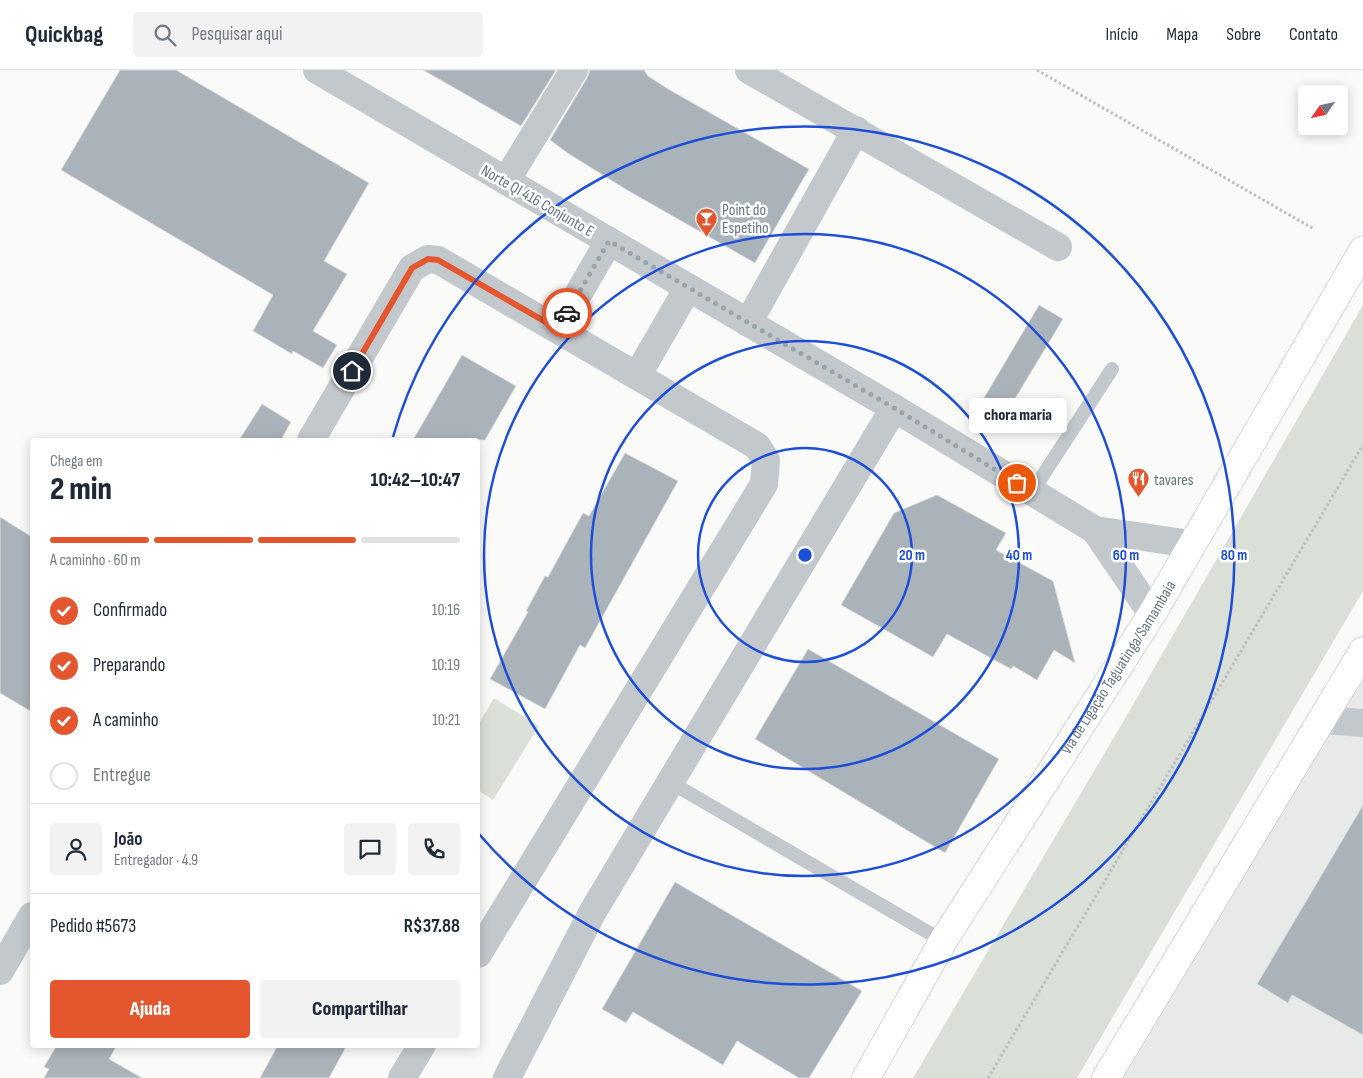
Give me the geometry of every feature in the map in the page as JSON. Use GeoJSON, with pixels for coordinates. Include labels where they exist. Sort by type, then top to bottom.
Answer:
{"type":"FeatureCollection","features":[{"type":"Feature","properties":{"kind":"main road","name":"Via de Ligação Taguatinga/Samambaia"},"geometry":{"type":"LineString","coordinates":[[866,1078],[944,941],[1152,614],[1363,250]]}},
{"type":"Feature","properties":{"kind":"main road"},"geometry":{"type":"LineString","coordinates":[[1106,1078],[1324,720],[1363,651]]}},
{"type":"Feature","properties":{"kind":"street","name":"Norte QI 416 Conjunto E"},"geometry":{"type":"LineString","coordinates":[[316,70],[894,408],[1095,530],[1191,544]]}},
{"type":"Feature","properties":{"kind":"street"},"geometry":{"type":"LineString","coordinates":[[506,181],[574,70]]}},
{"type":"Feature","properties":{"kind":"street"},"geometry":{"type":"LineString","coordinates":[[749,70],[1058,247]]}},
{"type":"Feature","properties":{"kind":"street"},"geometry":{"type":"LineString","coordinates":[[748,322],[856,130]]}},
{"type":"Feature","properties":{"kind":"street"},"geometry":{"type":"LineString","coordinates":[[558,329],[609,241]]}},
{"type":"Feature","properties":{"kind":"street"},"geometry":{"type":"LineString","coordinates":[[312,438],[412,268],[428,259],[438,260],[757,446],[766,460],[764,484],[480,951]]}},
{"type":"Feature","properties":{"kind":"street"},"geometry":{"type":"LineString","coordinates":[[637,376],[688,288]]}},
{"type":"Feature","properties":{"kind":"street"},"geometry":{"type":"LineString","coordinates":[[507,1078],[592,913],[894,408]]}},
{"type":"Feature","properties":{"kind":"street","name":"Norte QI 416 Conjunto E"},"geometry":{"type":"LineString","coordinates":[[1095,530],[1152,614]]}},
{"type":"Feature","properties":{"kind":"street"},"geometry":{"type":"LineString","coordinates":[[1324,720],[1363,723]]}},
{"type":"Feature","properties":{"kind":"street"},"geometry":{"type":"LineString","coordinates":[[0,971],[30,919]]}},
{"type":"Feature","properties":{"kind":"street"},"geometry":{"type":"LineString","coordinates":[[402,1078],[420,1048]]}},
{"type":"Feature","properties":{"kind":"lane"},"geometry":{"type":"LineString","coordinates":[[1032,492],[1112,369]]}},
{"type":"Feature","properties":{"kind":"lane"},"geometry":{"type":"LineString","coordinates":[[670,782],[944,941]]}},
{"type":"Feature","properties":{"kind":"path"},"geometry":{"type":"LineString","coordinates":[[1037,70],[1314,229]]}},
{"type":"Feature","properties":{"kind":"path"},"geometry":{"type":"LineString","coordinates":[[988,1078],[1363,445]]}},
{"type":"Feature","properties":{"kind":"shaded area"},"geometry":{"type":"Polygon","coordinates":[[[1363,305],[1363,591],[1077,1078],[913,1078],[1127,715],[1363,305]]]}},
{"type":"Feature","properties":{"kind":"shaded area"},"geometry":{"type":"Polygon","coordinates":[[[1363,634],[1363,1078],[1115,1078],[1363,634]]]}},
{"type":"Feature","properties":{"kind":"shaded area"},"geometry":{"type":"Polygon","coordinates":[[[494,698],[539,726],[493,800],[480,791],[480,722],[494,698]]]}},
{"type":"Feature","properties":{"kind":"building"},"geometry":{"type":"Polygon","coordinates":[[[120,70],[176,70],[369,183],[324,261],[347,274],[313,331],[337,345],[323,368],[293,351],[292,354],[253,331],[273,295],[61,170],[120,70]]]}},
{"type":"Feature","properties":{"kind":"building"},"geometry":{"type":"Polygon","coordinates":[[[423,70],[556,70],[521,126],[423,70]]]}},
{"type":"Feature","properties":{"kind":"building"},"geometry":{"type":"Polygon","coordinates":[[[590,70],[644,70],[648,76],[668,89],[809,169],[755,263],[627,190],[550,140],[590,70]]]}},
{"type":"Feature","properties":{"kind":"building"},"geometry":{"type":"Polygon","coordinates":[[[1039,305],[1063,319],[1007,412],[984,398],[1039,305]]]}},
{"type":"Feature","properties":{"kind":"building"},"geometry":{"type":"Polygon","coordinates":[[[462,355],[516,386],[485,440],[480,440],[480,438],[414,438],[462,355]]]}},
{"type":"Feature","properties":{"kind":"building"},"geometry":{"type":"Polygon","coordinates":[[[262,404],[291,422],[282,438],[240,438],[262,404]]]}},
{"type":"Feature","properties":{"kind":"building"},"geometry":{"type":"Polygon","coordinates":[[[625,453],[678,481],[585,648],[580,645],[545,709],[490,679],[528,612],[526,611],[545,576],[548,577],[583,513],[589,516],[625,453]]]}},
{"type":"Feature","properties":{"kind":"building"},"geometry":{"type":"Polygon","coordinates":[[[937,495],[1006,533],[996,550],[1053,581],[1075,663],[1054,650],[1037,680],[1013,666],[1011,669],[947,634],[933,657],[841,605],[894,513],[937,495]]]}},
{"type":"Feature","properties":{"kind":"building"},"geometry":{"type":"Polygon","coordinates":[[[0,517],[30,536],[30,711],[0,693],[0,517]]]}},
{"type":"Feature","properties":{"kind":"building"},"geometry":{"type":"Polygon","coordinates":[[[808,649],[999,759],[945,853],[755,739],[808,649]]]}},
{"type":"Feature","properties":{"kind":"building"},"geometry":{"type":"Polygon","coordinates":[[[1363,805],[1363,1035],[1292,995],[1288,1003],[1257,984],[1363,805]]]}},
{"type":"Feature","properties":{"kind":"building"},"geometry":{"type":"Polygon","coordinates":[[[675,882],[862,991],[809,1078],[799,1078],[737,1041],[723,1065],[633,1012],[626,1023],[602,1009],[675,882]]]}},
{"type":"Feature","properties":{"kind":"building"},"geometry":{"type":"Polygon","coordinates":[[[55,1048],[115,1048],[109,1059],[142,1078],[44,1078],[49,1069],[44,1067],[55,1048]]]}},
{"type":"Feature","properties":{"kind":"building"},"geometry":{"type":"Polygon","coordinates":[[[276,1048],[345,1048],[329,1078],[260,1078],[276,1048]]]}},
{"type":"Feature","properties":{"kind":"way so far"},"geometry":{"type":"LineString","coordinates":[[567,313],[609,241],[894,408],[1017,483]]}},
{"type":"Feature","properties":{"kind":"place","name":"Point do Espetiho"},"geometry":{"type":"Point","coordinates":[706,237]}},
{"type":"Feature","properties":{"kind":"place","name":"chora maria"},"geometry":{"type":"Point","coordinates":[1017,483]}},
{"type":"Feature","properties":{"kind":"place","name":"tavares"},"geometry":{"type":"Point","coordinates":[1138,498]}},
{"type":"Feature","properties":{"kind":"route"},"geometry":{"type":"LineString","coordinates":[[352,371],[412,268],[428,259],[438,260],[558,329],[567,313]]}}]}
